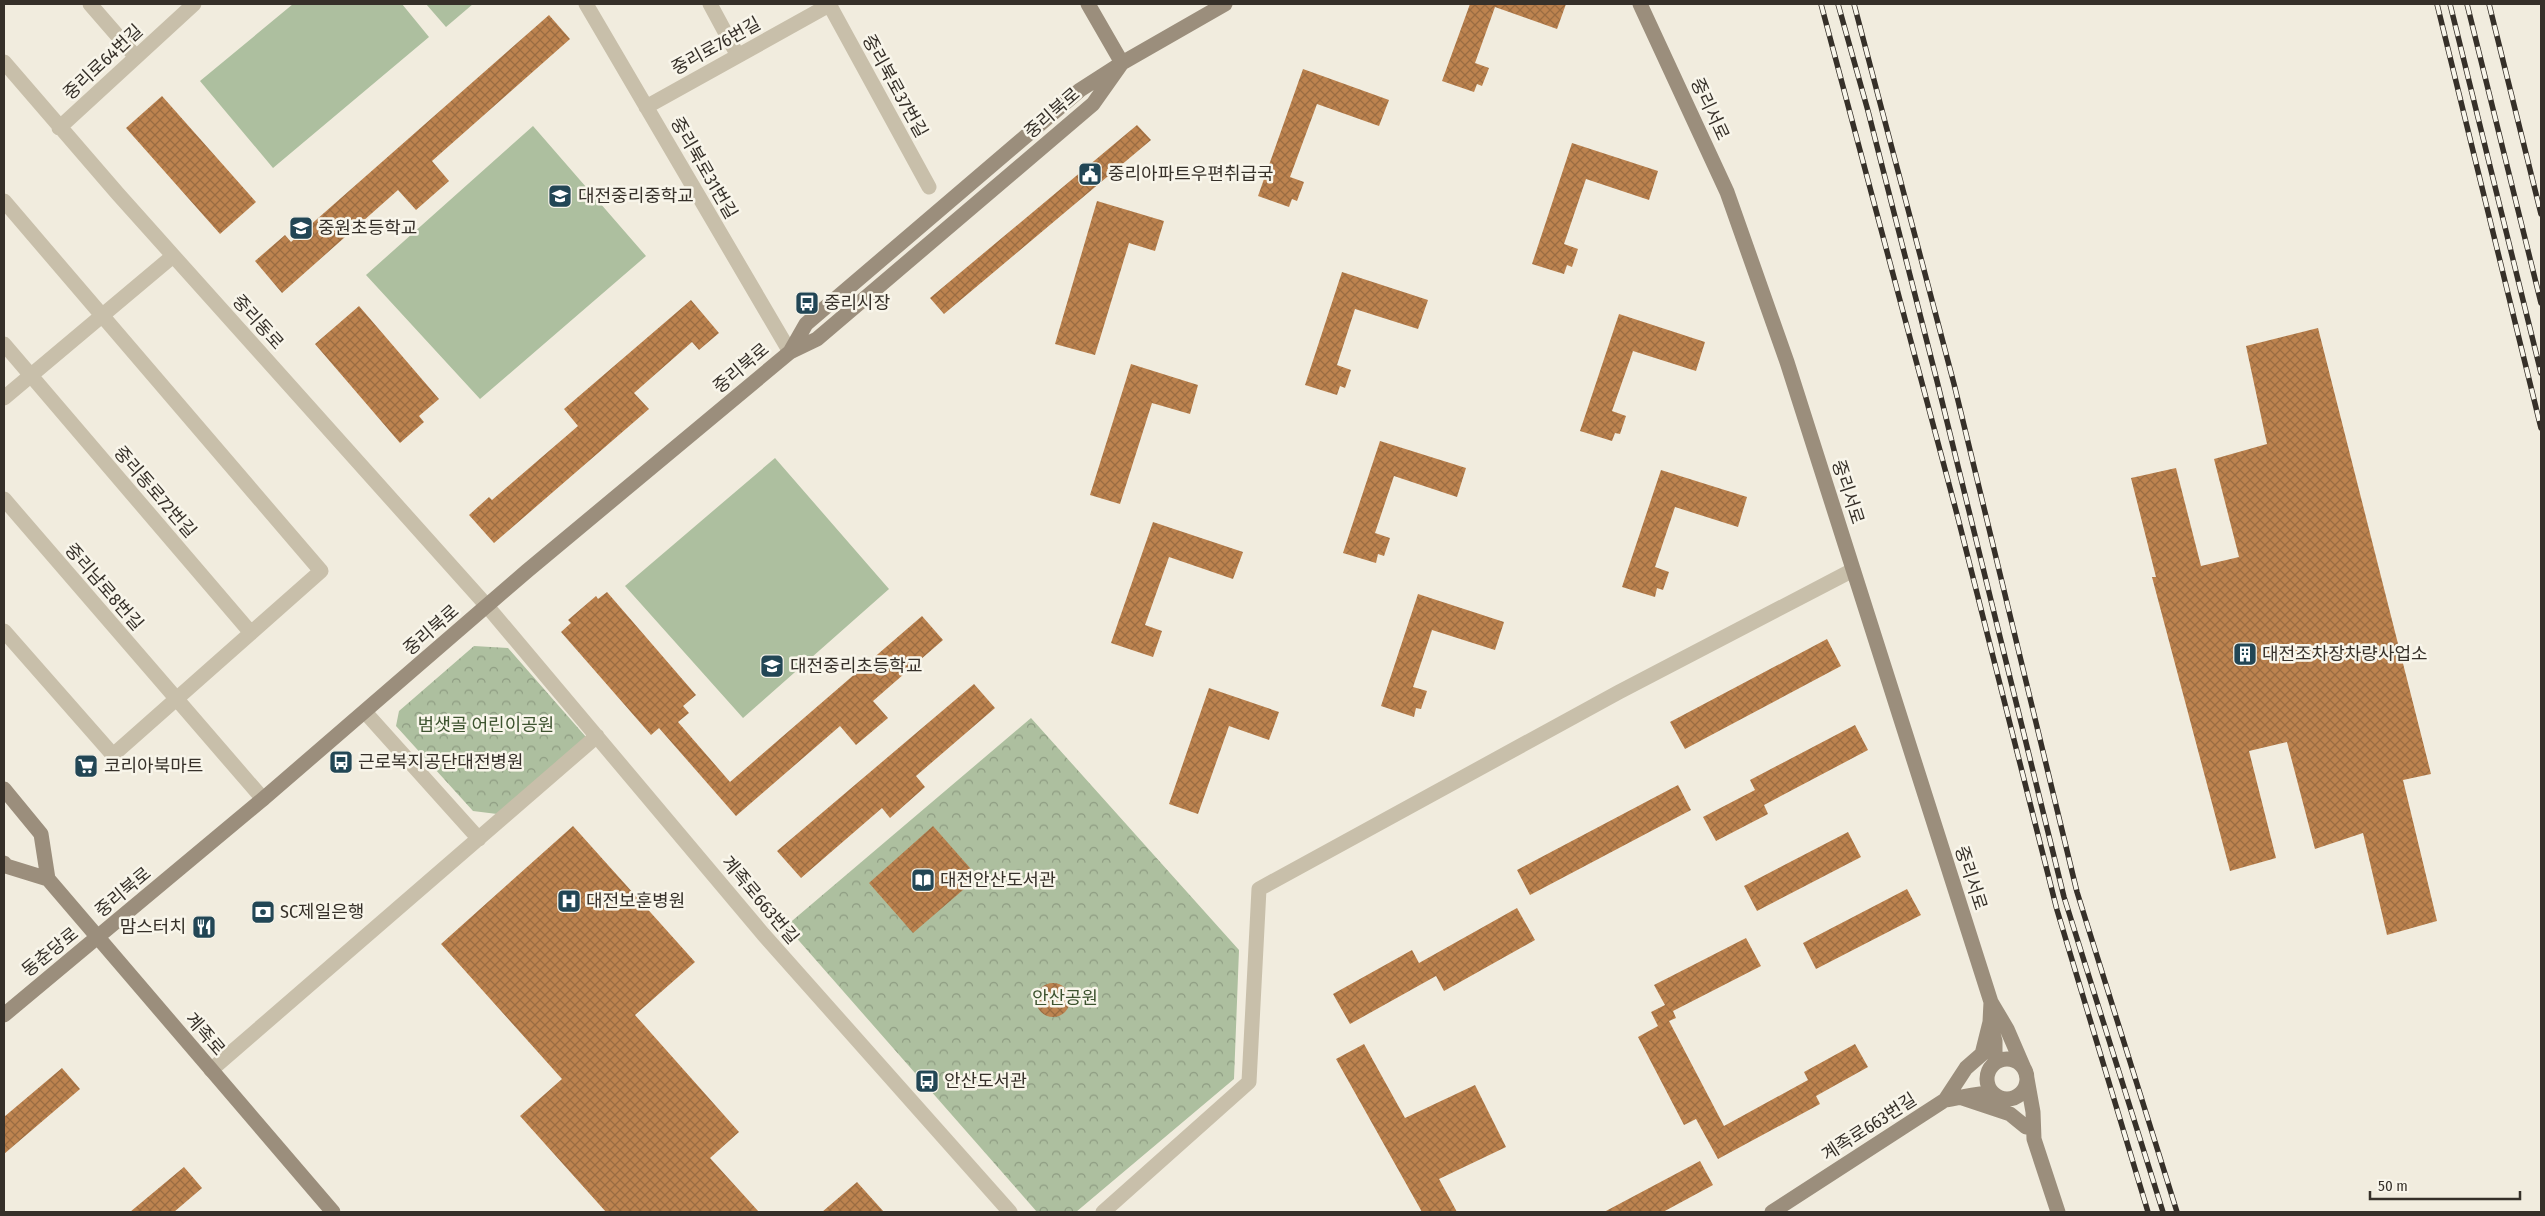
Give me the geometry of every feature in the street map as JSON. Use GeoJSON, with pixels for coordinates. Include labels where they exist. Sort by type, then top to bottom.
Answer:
{"type":"FeatureCollection","features":[{"type":"Feature","properties":{"kind":"main road"},"geometry":{"type":"LineString","coordinates":[[1088,4],[1122,63]]}},
{"type":"Feature","properties":{"kind":"main road","name":"중리북로"},"geometry":{"type":"LineString","coordinates":[[98,938],[487,606],[790,352],[817,339],[1092,104],[1122,63],[1225,4]]}},
{"type":"Feature","properties":{"kind":"main road","name":"중리서로"},"geometry":{"type":"LineString","coordinates":[[1640,4],[1727,192],[1787,362],[1991,1002]]}},
{"type":"Feature","properties":{"kind":"main road"},"geometry":{"type":"LineString","coordinates":[[4,789],[40,834],[48,879],[6,866],[4,863]]}},
{"type":"Feature","properties":{"kind":"main road","name":"계족로"},"geometry":{"type":"LineString","coordinates":[[48,879],[334,1212]]}},
{"type":"Feature","properties":{"kind":"main road","name":"동춘당로"},"geometry":{"type":"LineString","coordinates":[[4,1015],[98,938]]}},
{"type":"Feature","properties":{"kind":"main road"},"geometry":{"type":"LineString","coordinates":[[1953,1095],[1966,1068],[1982,1054],[1990,1022],[1991,1002]]}},
{"type":"Feature","properties":{"kind":"main road"},"geometry":{"type":"LineString","coordinates":[[1991,1002],[2007,1029],[2026,1073],[2034,1112],[2030,1133]]}},
{"type":"Feature","properties":{"kind":"main road"},"geometry":{"type":"LineString","coordinates":[[1990,1022],[1995,1041],[1992,1067],[1987,1082],[1999,1096],[2015,1107],[2030,1133],[2058,1212]]}},
{"type":"Feature","properties":{"kind":"main road"},"geometry":{"type":"LineString","coordinates":[[1953,1095],[1972,1075],[1992,1067],[2005,1059],[2012,1060],[2022,1067],[2027,1079],[2022,1091],[2017,1096],[1999,1096]]}},
{"type":"Feature","properties":{"kind":"main road","name":"계족로663번길"},"geometry":{"type":"LineString","coordinates":[[1772,1212],[1953,1095],[1976,1093],[1999,1096]]}},
{"type":"Feature","properties":{"kind":"main road"},"geometry":{"type":"LineString","coordinates":[[1953,1095],[2010,1114],[2030,1133]]}},
{"type":"Feature","properties":{"kind":"street"},"geometry":{"type":"LineString","coordinates":[[90,4],[136,57]]}},
{"type":"Feature","properties":{"kind":"street","name":"중리로64번길"},"geometry":{"type":"LineString","coordinates":[[59,128],[194,4]]}},
{"type":"Feature","properties":{"kind":"street","name":"중리북로31번길"},"geometry":{"type":"LineString","coordinates":[[586,4],[790,352]]}},
{"type":"Feature","properties":{"kind":"street"},"geometry":{"type":"LineString","coordinates":[[711,4],[738,56]]}},
{"type":"Feature","properties":{"kind":"street","name":"중리로76번길"},"geometry":{"type":"LineString","coordinates":[[646,107],[829,4]]}},
{"type":"Feature","properties":{"kind":"street","name":"중리북로37번길"},"geometry":{"type":"LineString","coordinates":[[829,4],[929,187]]}},
{"type":"Feature","properties":{"kind":"street","name":"중리동로"},"geometry":{"type":"LineString","coordinates":[[4,62],[59,128],[487,606]]}},
{"type":"Feature","properties":{"kind":"street"},"geometry":{"type":"LineString","coordinates":[[4,201],[321,571],[113,755],[4,631]]}},
{"type":"Feature","properties":{"kind":"street"},"geometry":{"type":"LineString","coordinates":[[4,398],[173,256]]}},
{"type":"Feature","properties":{"kind":"street","name":"중리동로72번길"},"geometry":{"type":"LineString","coordinates":[[4,344],[252,633]]}},
{"type":"Feature","properties":{"kind":"street","name":"중리남로8번길"},"geometry":{"type":"LineString","coordinates":[[4,499],[263,799]]}},
{"type":"Feature","properties":{"kind":"street"},"geometry":{"type":"LineString","coordinates":[[1103,1212],[1249,1082],[1259,889],[1619,692],[1852,570]]}},
{"type":"Feature","properties":{"kind":"street","name":"계족로663번길"},"geometry":{"type":"LineString","coordinates":[[487,606],[763,934],[1010,1212]]}},
{"type":"Feature","properties":{"kind":"street"},"geometry":{"type":"LineString","coordinates":[[365,712],[479,839]]}},
{"type":"Feature","properties":{"kind":"street"},"geometry":{"type":"LineString","coordinates":[[211,1070],[597,736]]}},
{"type":"Feature","properties":{"kind":"green space"},"geometry":{"type":"Polygon","coordinates":[[[293,4],[402,4],[429,37],[273,168],[200,81],[293,4]]]}},
{"type":"Feature","properties":{"kind":"green space"},"geometry":{"type":"Polygon","coordinates":[[[426,4],[473,4],[446,27],[426,4]]]}},
{"type":"Feature","properties":{"kind":"green space"},"geometry":{"type":"Polygon","coordinates":[[[533,126],[646,256],[480,399],[366,275],[533,126]]]}},
{"type":"Feature","properties":{"kind":"green space"},"geometry":{"type":"Polygon","coordinates":[[[775,458],[889,589],[743,718],[625,586],[775,458]]]}},
{"type":"Feature","properties":{"kind":"green space","name":"범샛골 어린이공원"},"geometry":{"type":"Polygon","coordinates":[[[474,646],[508,648],[586,737],[497,814],[473,811],[396,726],[399,711],[474,646]]]}},
{"type":"Feature","properties":{"kind":"green space","name":"안산공원"},"geometry":{"type":"Polygon","coordinates":[[[1031,718],[1239,950],[1234,1079],[1076,1212],[1037,1212],[786,926],[1031,718]]]}},
{"type":"Feature","properties":{"kind":"building"},"geometry":{"type":"Polygon","coordinates":[[[1470,4],[1566,4],[1557,29],[1495,7],[1475,63],[1489,68],[1482,86],[1477,84],[1474,92],[1442,81],[1470,4]]]}},
{"type":"Feature","properties":{"kind":"building"},"geometry":{"type":"Polygon","coordinates":[[[549,15],[570,39],[432,161],[449,181],[416,210],[398,190],[282,293],[255,261],[285,235],[291,242],[549,15]]]}},
{"type":"Feature","properties":{"kind":"building"},"geometry":{"type":"Polygon","coordinates":[[[1303,69],[1389,100],[1379,126],[1317,104],[1290,177],[1304,182],[1297,201],[1292,199],[1289,207],[1258,196],[1303,69]]]}},
{"type":"Feature","properties":{"kind":"building"},"geometry":{"type":"Polygon","coordinates":[[[162,96],[256,202],[220,234],[126,128],[162,96]]]}},
{"type":"Feature","properties":{"kind":"building"},"geometry":{"type":"Polygon","coordinates":[[[1137,125],[1151,140],[944,314],[930,298],[1137,125]]]}},
{"type":"Feature","properties":{"kind":"building"},"geometry":{"type":"Polygon","coordinates":[[[1572,143],[1658,171],[1649,200],[1586,179],[1564,244],[1578,249],[1572,267],[1567,265],[1564,274],[1532,264],[1572,143]]]}},
{"type":"Feature","properties":{"kind":"building"},"geometry":{"type":"Polygon","coordinates":[[[1097,201],[1164,221],[1155,251],[1129,243],[1095,355],[1055,344],[1097,201]]]}},
{"type":"Feature","properties":{"kind":"building"},"geometry":{"type":"Polygon","coordinates":[[[1342,272],[1428,300],[1418,329],[1355,309],[1337,365],[1351,370],[1345,388],[1340,386],[1337,395],[1305,385],[1342,272]]]}},
{"type":"Feature","properties":{"kind":"building"},"geometry":{"type":"Polygon","coordinates":[[[691,300],[719,333],[699,350],[692,342],[634,393],[649,409],[494,543],[469,515],[489,497],[492,500],[578,426],[564,409],[691,300]]]}},
{"type":"Feature","properties":{"kind":"building"},"geometry":{"type":"Polygon","coordinates":[[[359,306],[439,399],[419,416],[424,422],[400,443],[315,344],[359,306]]]}},
{"type":"Feature","properties":{"kind":"building"},"geometry":{"type":"Polygon","coordinates":[[[1619,314],[1705,342],[1696,371],[1633,351],[1612,411],[1626,416],[1620,434],[1615,433],[1612,441],[1580,431],[1619,314]]]}},
{"type":"Feature","properties":{"kind":"building"},"geometry":{"type":"Polygon","coordinates":[[[2318,328],[2431,774],[2403,780],[2437,921],[2387,935],[2363,833],[2315,849],[2287,742],[2249,751],[2276,858],[2230,871],[2152,577],[2156,577],[2131,478],[2176,468],[2201,566],[2239,557],[2214,459],[2267,444],[2246,346],[2318,328]]]}},
{"type":"Feature","properties":{"kind":"building"},"geometry":{"type":"Polygon","coordinates":[[[1131,364],[1198,385],[1190,414],[1152,403],[1120,504],[1090,495],[1131,364]]]}},
{"type":"Feature","properties":{"kind":"building"},"geometry":{"type":"Polygon","coordinates":[[[1380,441],[1466,468],[1457,497],[1394,476],[1375,533],[1390,538],[1384,556],[1378,554],[1376,563],[1343,553],[1380,441]]]}},
{"type":"Feature","properties":{"kind":"building"},"geometry":{"type":"Polygon","coordinates":[[[1661,470],[1747,497],[1738,527],[1675,507],[1655,567],[1669,572],[1663,590],[1657,588],[1655,597],[1622,587],[1661,470]]]}},
{"type":"Feature","properties":{"kind":"building"},"geometry":{"type":"Polygon","coordinates":[[[1153,522],[1243,552],[1233,579],[1169,557],[1145,625],[1162,631],[1153,657],[1111,643],[1153,522]]]}},
{"type":"Feature","properties":{"kind":"building"},"geometry":{"type":"Polygon","coordinates":[[[607,592],[696,695],[683,706],[689,713],[678,722],[730,782],[922,616],[943,640],[873,701],[888,718],[856,745],[840,726],[736,816],[659,728],[651,735],[561,632],[571,623],[568,620],[596,596],[598,599],[607,592]]]}},
{"type":"Feature","properties":{"kind":"building"},"geometry":{"type":"Polygon","coordinates":[[[1418,594],[1504,622],[1495,650],[1432,630],[1413,687],[1427,691],[1421,709],[1416,708],[1414,717],[1381,706],[1418,594]]]}},
{"type":"Feature","properties":{"kind":"building"},"geometry":{"type":"Polygon","coordinates":[[[1827,639],[1841,666],[1685,749],[1670,722],[1827,639]]]}},
{"type":"Feature","properties":{"kind":"building"},"geometry":{"type":"Polygon","coordinates":[[[974,684],[995,708],[916,776],[925,787],[890,818],[882,808],[801,878],[777,851],[974,684]]]}},
{"type":"Feature","properties":{"kind":"building"},"geometry":{"type":"Polygon","coordinates":[[[1209,688],[1279,712],[1269,740],[1229,726],[1198,814],[1169,804],[1209,688]]]}},
{"type":"Feature","properties":{"kind":"building"},"geometry":{"type":"Polygon","coordinates":[[[1855,725],[1868,750],[1764,805],[1768,814],[1716,841],[1703,817],[1755,790],[1750,780],[1855,725]]]}},
{"type":"Feature","properties":{"kind":"building"},"geometry":{"type":"Polygon","coordinates":[[[1678,785],[1691,810],[1530,895],[1517,870],[1678,785]]]}},
{"type":"Feature","properties":{"kind":"building"},"geometry":{"type":"Polygon","coordinates":[[[573,826],[695,962],[635,1015],[739,1132],[710,1158],[759,1212],[606,1212],[520,1116],[562,1079],[441,944],[573,826]]]}},
{"type":"Feature","properties":{"kind":"building","name":"대전안산도서관"},"geometry":{"type":"Polygon","coordinates":[[[933,826],[978,877],[913,933],[869,883],[933,826]]]}},
{"type":"Feature","properties":{"kind":"building"},"geometry":{"type":"Polygon","coordinates":[[[1848,832],[1861,857],[1757,911],[1744,886],[1848,832]]]}},
{"type":"Feature","properties":{"kind":"building"},"geometry":{"type":"Polygon","coordinates":[[[1907,889],[1921,915],[1816,969],[1803,943],[1907,889]]]}},
{"type":"Feature","properties":{"kind":"building"},"geometry":{"type":"Polygon","coordinates":[[[1517,908],[1535,940],[1444,991],[1436,976],[1350,1024],[1333,994],[1412,950],[1419,963],[1517,908]]]}},
{"type":"Feature","properties":{"kind":"building"},"geometry":{"type":"Polygon","coordinates":[[[1746,938],[1761,966],[1673,1011],[1676,1018],[1669,1021],[1724,1126],[1808,1080],[1804,1072],[1855,1044],[1868,1067],[1816,1096],[1820,1104],[1718,1159],[1696,1119],[1684,1125],[1638,1037],[1658,1026],[1651,1012],[1665,1005],[1654,985],[1746,938]]]}},
{"type":"Feature","properties":{"kind":"building"},"geometry":{"type":"Polygon","coordinates":[[[1053,983],[1065,988],[1070,1000],[1065,1012],[1053,1017],[1041,1012],[1036,1000],[1041,988],[1053,983]]]}},
{"type":"Feature","properties":{"kind":"building"},"geometry":{"type":"Polygon","coordinates":[[[1364,1044],[1405,1118],[1475,1085],[1506,1147],[1439,1179],[1457,1212],[1422,1212],[1336,1059],[1364,1044]]]}},
{"type":"Feature","properties":{"kind":"building"},"geometry":{"type":"Polygon","coordinates":[[[62,1068],[80,1089],[4,1154],[4,1117],[62,1068]]]}},
{"type":"Feature","properties":{"kind":"building"},"geometry":{"type":"Polygon","coordinates":[[[1700,1161],[1713,1185],[1663,1212],[1604,1212],[1700,1161]]]}},
{"type":"Feature","properties":{"kind":"building"},"geometry":{"type":"Polygon","coordinates":[[[184,1167],[202,1188],[174,1212],[130,1212],[184,1167]]]}},
{"type":"Feature","properties":{"kind":"building"},"geometry":{"type":"Polygon","coordinates":[[[857,1182],[884,1212],[822,1212],[857,1182]]]}},
{"type":"Feature","properties":{"kind":"railway"},"geometry":{"type":"LineString","coordinates":[[1821,4],[1958,518],[2057,910],[2148,1212]]}},
{"type":"Feature","properties":{"kind":"railway"},"geometry":{"type":"LineString","coordinates":[[1838,4],[1868,111],[1937,381],[2064,897],[2163,1212]]}},
{"type":"Feature","properties":{"kind":"railway"},"geometry":{"type":"LineString","coordinates":[[1854,4],[1954,384],[2077,892],[2177,1212]]}},
{"type":"Feature","properties":{"kind":"railway"},"geometry":{"type":"LineString","coordinates":[[2437,4],[2541,428]]}},
{"type":"Feature","properties":{"kind":"railway"},"geometry":{"type":"LineString","coordinates":[[2450,4],[2541,373]]}},
{"type":"Feature","properties":{"kind":"railway"},"geometry":{"type":"LineString","coordinates":[[2467,4],[2541,303]]}},
{"type":"Feature","properties":{"kind":"railway"},"geometry":{"type":"LineString","coordinates":[[2489,4],[2541,214]]}},
{"type":"Feature","properties":{"kind":"place","name":"중리아파트우편취급국"},"geometry":{"type":"Point","coordinates":[1090,174]}},
{"type":"Feature","properties":{"kind":"place","name":"대전중리중학교"},"geometry":{"type":"Point","coordinates":[560,196]}},
{"type":"Feature","properties":{"kind":"place","name":"중원초등학교"},"geometry":{"type":"Point","coordinates":[301,228]}},
{"type":"Feature","properties":{"kind":"place","name":"중리시장"},"geometry":{"type":"Point","coordinates":[807,303]}},
{"type":"Feature","properties":{"kind":"place","name":"대전조차장차량사업소"},"geometry":{"type":"Point","coordinates":[2245,654]}},
{"type":"Feature","properties":{"kind":"place","name":"대전중리초등학교"},"geometry":{"type":"Point","coordinates":[772,666]}},
{"type":"Feature","properties":{"kind":"place","name":"근로복지공단대전병원"},"geometry":{"type":"Point","coordinates":[341,762]}},
{"type":"Feature","properties":{"kind":"place","name":"코리아북마트"},"geometry":{"type":"Point","coordinates":[86,766]}},
{"type":"Feature","properties":{"kind":"place","name":"대전안산도서관"},"geometry":{"type":"Point","coordinates":[923,880]}},
{"type":"Feature","properties":{"kind":"place","name":"대전보훈병원"},"geometry":{"type":"Point","coordinates":[569,901]}},
{"type":"Feature","properties":{"kind":"place","name":"SC제일은행"},"geometry":{"type":"Point","coordinates":[263,912]}},
{"type":"Feature","properties":{"kind":"place","name":"맘스터치"},"geometry":{"type":"Point","coordinates":[204,927]}},
{"type":"Feature","properties":{"kind":"place","name":"안산도서관"},"geometry":{"type":"Point","coordinates":[927,1081]}}]}
